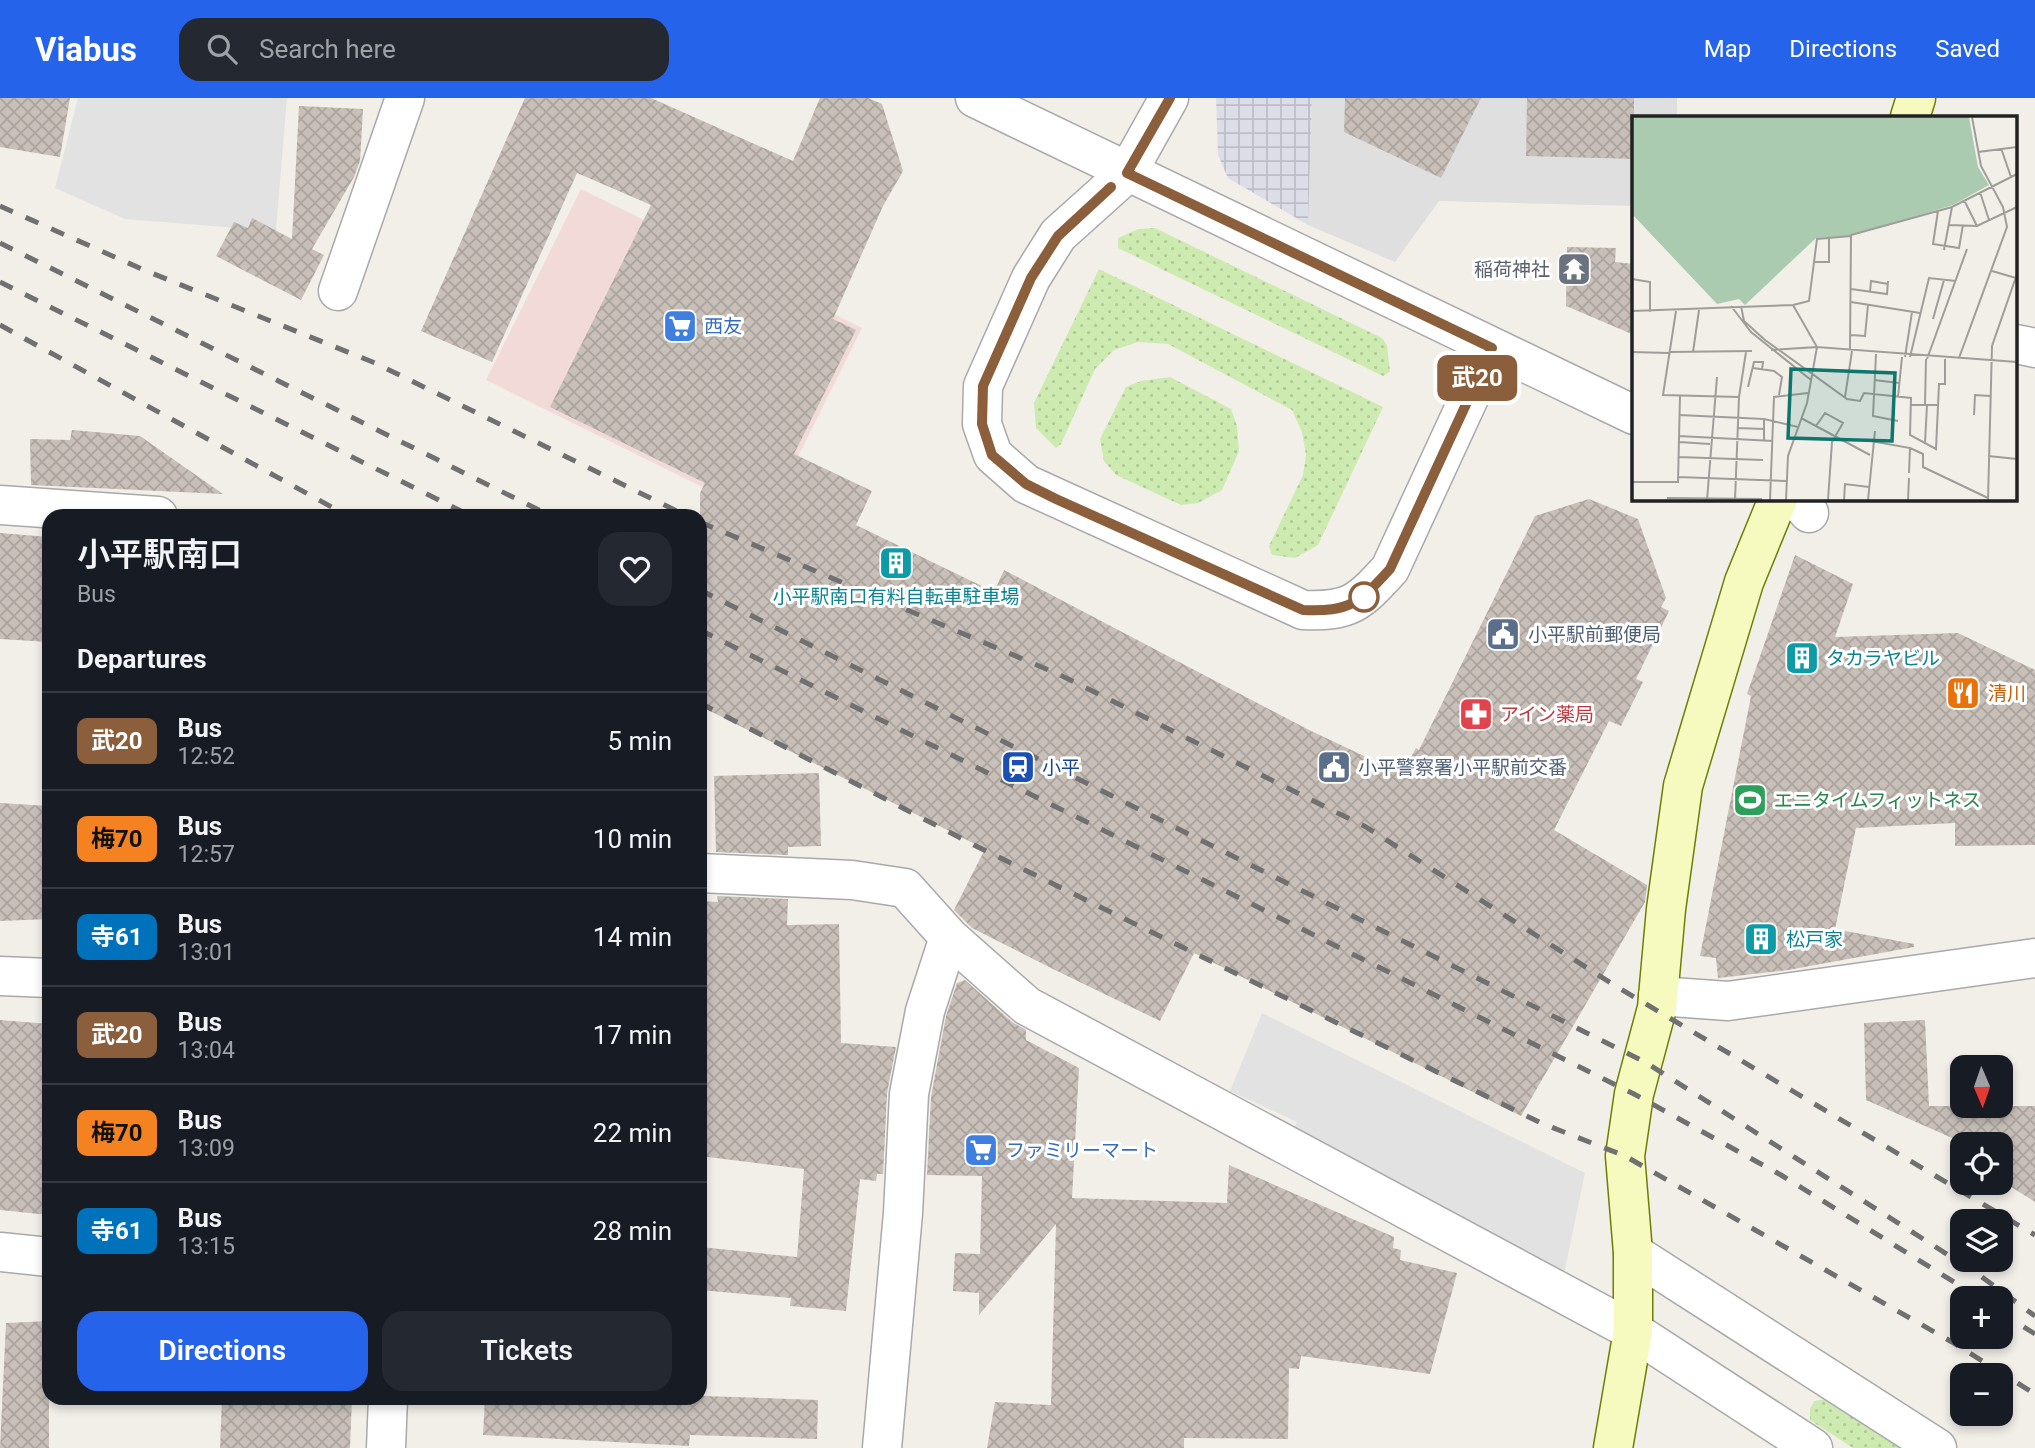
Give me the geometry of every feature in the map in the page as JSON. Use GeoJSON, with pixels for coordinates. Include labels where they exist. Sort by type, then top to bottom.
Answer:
{"type":"FeatureCollection","features":[{"type":"Feature","properties":{"kind":"main road"},"geometry":{"type":"LineString","coordinates":[[1910,116],[1916,98]]}},
{"type":"Feature","properties":{"kind":"main road"},"geometry":{"type":"LineString","coordinates":[[1613,1448],[1633,1331],[1633,1252],[1625,1156],[1634,1094],[1645,1062],[1658,996],[1665,909],[1683,786],[1744,582],[1794,504]]}},
{"type":"Feature","properties":{"kind":"street"},"geometry":{"type":"LineString","coordinates":[[338,291],[405,98]]}},
{"type":"Feature","properties":{"kind":"street"},"geometry":{"type":"LineString","coordinates":[[975,98],[1632,414]]}},
{"type":"Feature","properties":{"kind":"street"},"geometry":{"type":"LineString","coordinates":[[1170,98],[1127,173],[1058,236],[1031,278],[983,386],[982,424],[992,455],[1026,484],[1303,610],[1334,612],[1364,597],[1390,569],[1492,348]]}},
{"type":"Feature","properties":{"kind":"street"},"geometry":{"type":"LineString","coordinates":[[0,505],[57,509]]}},
{"type":"Feature","properties":{"kind":"street"},"geometry":{"type":"LineString","coordinates":[[707,873],[852,880],[905,888],[949,937],[1027,1006],[1633,1331],[1813,1448]]}},
{"type":"Feature","properties":{"kind":"street"},"geometry":{"type":"LineString","coordinates":[[881,1448],[903,1213],[909,1094],[925,1011],[949,937]]}},
{"type":"Feature","properties":{"kind":"street"},"geometry":{"type":"LineString","coordinates":[[1658,996],[1728,1001],[2035,958]]}},
{"type":"Feature","properties":{"kind":"street"},"geometry":{"type":"LineString","coordinates":[[0,976],[42,978]]}},
{"type":"Feature","properties":{"kind":"street"},"geometry":{"type":"LineString","coordinates":[[0,1252],[42,1256]]}},
{"type":"Feature","properties":{"kind":"street"},"geometry":{"type":"LineString","coordinates":[[1633,1252],[1937,1448]]}},
{"type":"Feature","properties":{"kind":"street"},"geometry":{"type":"LineString","coordinates":[[386,1448],[388,1405]]}},
{"type":"Feature","properties":{"kind":"shaded area"},"geometry":{"type":"Polygon","coordinates":[[[78,98],[287,98],[276,231],[125,219],[55,188],[78,98]]]}},
{"type":"Feature","properties":{"kind":"shaded area"},"geometry":{"type":"Polygon","coordinates":[[[1216,98],[1312,98],[1308,225],[1228,178],[1218,155],[1216,98]]]}},
{"type":"Feature","properties":{"kind":"shaded area"},"geometry":{"type":"Polygon","coordinates":[[[1312,98],[1677,98],[1677,116],[1632,116],[1632,206],[1439,201],[1395,262],[1308,225],[1312,98]]]}},
{"type":"Feature","properties":{"kind":"shaded area"},"geometry":{"type":"Polygon","coordinates":[[[581,189],[862,328],[767,519],[486,380],[581,189]]]}},
{"type":"Feature","properties":{"kind":"shaded area"},"geometry":{"type":"Polygon","coordinates":[[[1262,1013],[1585,1173],[1564,1274],[1292,1132],[1297,1122],[1230,1091],[1262,1013]]]}},
{"type":"Feature","properties":{"kind":"green space"},"geometry":{"type":"Polygon","coordinates":[[[1155,228],[1382,338],[1387,345],[1390,372],[1383,376],[1118,248],[1118,238],[1138,229],[1155,228]]]}},
{"type":"Feature","properties":{"kind":"green space"},"geometry":{"type":"Polygon","coordinates":[[[1099,269],[1383,407],[1318,545],[1295,558],[1272,555],[1269,546],[1303,475],[1306,455],[1302,432],[1292,410],[1168,344],[1138,342],[1114,350],[1095,369],[1061,444],[1056,448],[1036,428],[1034,403],[1099,269]]]}},
{"type":"Feature","properties":{"kind":"green space"},"geometry":{"type":"Polygon","coordinates":[[[1170,377],[1231,409],[1237,426],[1239,451],[1222,490],[1198,503],[1181,505],[1116,475],[1104,461],[1100,439],[1126,387],[1141,381],[1170,377]]]}},
{"type":"Feature","properties":{"kind":"green space"},"geometry":{"type":"Polygon","coordinates":[[[1827,1399],[1901,1448],[1853,1448],[1810,1420],[1810,1409],[1814,1401],[1827,1399]]]}},
{"type":"Feature","properties":{"kind":"building"},"geometry":{"type":"Polygon","coordinates":[[[0,98],[70,98],[60,157],[0,147],[0,98]]]}},
{"type":"Feature","properties":{"kind":"building"},"geometry":{"type":"Polygon","coordinates":[[[525,98],[651,98],[793,161],[820,98],[868,98],[882,104],[903,171],[883,206],[833,319],[856,330],[794,454],[872,491],[856,525],[994,592],[1004,570],[1307,729],[1402,774],[1416,748],[1419,750],[1535,516],[1589,499],[1638,519],[1666,598],[1661,607],[1669,611],[1636,679],[1643,682],[1621,726],[1609,721],[1554,830],[1647,885],[1645,902],[1521,1116],[1194,953],[1160,1021],[1055,970],[972,928],[954,910],[985,849],[707,710],[707,509],[700,509],[700,493],[705,483],[550,407],[651,205],[577,173],[492,362],[421,331],[525,98]]]}},
{"type":"Feature","properties":{"kind":"building"},"geometry":{"type":"Polygon","coordinates":[[[1345,98],[1481,98],[1441,178],[1344,132],[1345,98]]]}},
{"type":"Feature","properties":{"kind":"building"},"geometry":{"type":"Polygon","coordinates":[[[1527,98],[1634,98],[1632,159],[1526,156],[1527,98]]]}},
{"type":"Feature","properties":{"kind":"building"},"geometry":{"type":"Polygon","coordinates":[[[299,106],[363,109],[360,161],[354,177],[312,249],[324,255],[301,300],[216,256],[234,222],[248,228],[252,218],[292,239],[299,106]]]}},
{"type":"Feature","properties":{"kind":"building"},"geometry":{"type":"Polygon","coordinates":[[[1567,247],[1616,248],[1615,262],[1632,264],[1632,334],[1566,306],[1567,247]]]}},
{"type":"Feature","properties":{"kind":"building"},"geometry":{"type":"Polygon","coordinates":[[[72,430],[140,436],[223,494],[31,485],[30,439],[70,440],[72,430]]]}},
{"type":"Feature","properties":{"kind":"building"},"geometry":{"type":"Polygon","coordinates":[[[0,533],[42,536],[42,642],[0,639],[0,533]]]}},
{"type":"Feature","properties":{"kind":"building"},"geometry":{"type":"Polygon","coordinates":[[[1795,555],[1853,584],[1835,637],[1958,633],[2035,670],[2035,845],[1955,846],[1955,823],[1856,828],[1835,929],[1914,944],[1914,947],[1788,970],[1718,978],[1716,958],[1700,956],[1751,696],[1747,694],[1795,555]]]}},
{"type":"Feature","properties":{"kind":"building"},"geometry":{"type":"Polygon","coordinates":[[[819,773],[821,846],[788,847],[788,855],[716,852],[714,776],[819,773]]]}},
{"type":"Feature","properties":{"kind":"building"},"geometry":{"type":"Polygon","coordinates":[[[0,803],[42,806],[42,919],[0,921],[0,803]]]}},
{"type":"Feature","properties":{"kind":"building"},"geometry":{"type":"Polygon","coordinates":[[[717,896],[788,899],[787,925],[839,924],[841,1043],[896,1047],[887,1093],[883,1174],[877,1174],[876,1181],[860,1179],[846,1311],[790,1306],[791,1298],[707,1291],[707,1248],[797,1257],[804,1169],[707,1157],[707,901],[718,902],[717,896]]]}},
{"type":"Feature","properties":{"kind":"building"},"geometry":{"type":"Polygon","coordinates":[[[965,980],[1012,1022],[1026,1030],[1026,1040],[1079,1068],[1072,1198],[1227,1203],[1229,1165],[1394,1237],[1393,1248],[1401,1250],[1400,1260],[1457,1273],[1430,1374],[1301,1356],[1299,1369],[1289,1368],[1288,1439],[1184,1438],[1184,1448],[987,1448],[995,1402],[1051,1405],[1056,1224],[979,1315],[979,1293],[953,1291],[955,1253],[980,1254],[982,1176],[927,1175],[931,1097],[946,1016],[957,983],[965,980]]]}},
{"type":"Feature","properties":{"kind":"building"},"geometry":{"type":"Polygon","coordinates":[[[0,1020],[42,1023],[42,1214],[0,1210],[0,1020]]]}},
{"type":"Feature","properties":{"kind":"building"},"geometry":{"type":"Polygon","coordinates":[[[1925,1020],[1929,1106],[1950,1106],[1950,1118],[2013,1118],[2013,1106],[2035,1106],[2035,1202],[2013,1188],[2013,1132],[1950,1132],[1950,1137],[1866,1100],[1864,1023],[1925,1020]]]}},
{"type":"Feature","properties":{"kind":"building"},"geometry":{"type":"Polygon","coordinates":[[[42,1321],[42,1405],[49,1405],[49,1448],[0,1448],[6,1323],[42,1321]]]}},
{"type":"Feature","properties":{"kind":"building"},"geometry":{"type":"Polygon","coordinates":[[[707,1396],[818,1400],[817,1439],[690,1435],[689,1446],[483,1435],[485,1405],[707,1405],[707,1396]]]}},
{"type":"Feature","properties":{"kind":"building"},"geometry":{"type":"Polygon","coordinates":[[[222,1405],[352,1405],[350,1448],[220,1448],[222,1405]]]}},
{"type":"Feature","properties":{"kind":"railway"},"geometry":{"type":"LineString","coordinates":[[0,206],[144,270],[375,363],[673,509]]}},
{"type":"Feature","properties":{"kind":"railway"},"geometry":{"type":"LineString","coordinates":[[0,243],[537,509]]}},
{"type":"Feature","properties":{"kind":"railway"},"geometry":{"type":"LineString","coordinates":[[0,282],[457,509]]}},
{"type":"Feature","properties":{"kind":"railway"},"geometry":{"type":"LineString","coordinates":[[0,325],[335,509]]}},
{"type":"Feature","properties":{"kind":"railway"},"geometry":{"type":"LineString","coordinates":[[707,525],[1058,674],[1366,827],[1614,985],[2035,1235]]}},
{"type":"Feature","properties":{"kind":"railway"},"geometry":{"type":"LineString","coordinates":[[707,593],[1645,1062],[1975,1272],[2035,1316]]}},
{"type":"Feature","properties":{"kind":"railway"},"geometry":{"type":"LineString","coordinates":[[707,633],[1634,1094],[1781,1175],[1961,1286]]}},
{"type":"Feature","properties":{"kind":"railway"},"geometry":{"type":"LineString","coordinates":[[707,707],[978,847],[1541,1123],[1625,1156],[1952,1342],[2035,1394]]}},
{"type":"Feature","properties":{"kind":"railway"},"geometry":{"type":"LineString","coordinates":[[2013,1320],[2035,1334]]}},
{"type":"Feature","properties":{"kind":"bus line","name":"武20"},"geometry":{"type":"LineString","coordinates":[[1111,187],[1058,236],[1031,278],[983,386],[982,424],[992,455],[1026,484],[1056,499],[1303,610],[1334,612],[1364,597],[1390,569],[1492,348],[1127,173],[1170,98]]}},
{"type":"Feature","properties":{"kind":"place","name":"稲荷神社"},"geometry":{"type":"Point","coordinates":[1574,269]}},
{"type":"Feature","properties":{"kind":"place","name":"西友"},"geometry":{"type":"Point","coordinates":[680,326]}},
{"type":"Feature","properties":{"kind":"place","name":"小平駅南口有料自転車駐車場"},"geometry":{"type":"Point","coordinates":[896,563]}},
{"type":"Feature","properties":{"kind":"place","name":"小平駅前郵便局"},"geometry":{"type":"Point","coordinates":[1503,634]}},
{"type":"Feature","properties":{"kind":"place","name":"タカラヤビル"},"geometry":{"type":"Point","coordinates":[1802,658]}},
{"type":"Feature","properties":{"kind":"place","name":"清川"},"geometry":{"type":"Point","coordinates":[1963,693]}},
{"type":"Feature","properties":{"kind":"place","name":"アイン薬局"},"geometry":{"type":"Point","coordinates":[1476,714]}},
{"type":"Feature","properties":{"kind":"place","name":"小平"},"geometry":{"type":"Point","coordinates":[1018,767]}},
{"type":"Feature","properties":{"kind":"place","name":"小平警察署小平駅前交番"},"geometry":{"type":"Point","coordinates":[1334,767]}},
{"type":"Feature","properties":{"kind":"place","name":"エニタイムフィットネス"},"geometry":{"type":"Point","coordinates":[1750,800]}},
{"type":"Feature","properties":{"kind":"place","name":"松戸家"},"geometry":{"type":"Point","coordinates":[1761,939]}},
{"type":"Feature","properties":{"kind":"place","name":"ファミリーマート"},"geometry":{"type":"Point","coordinates":[981,1150]}}]}
